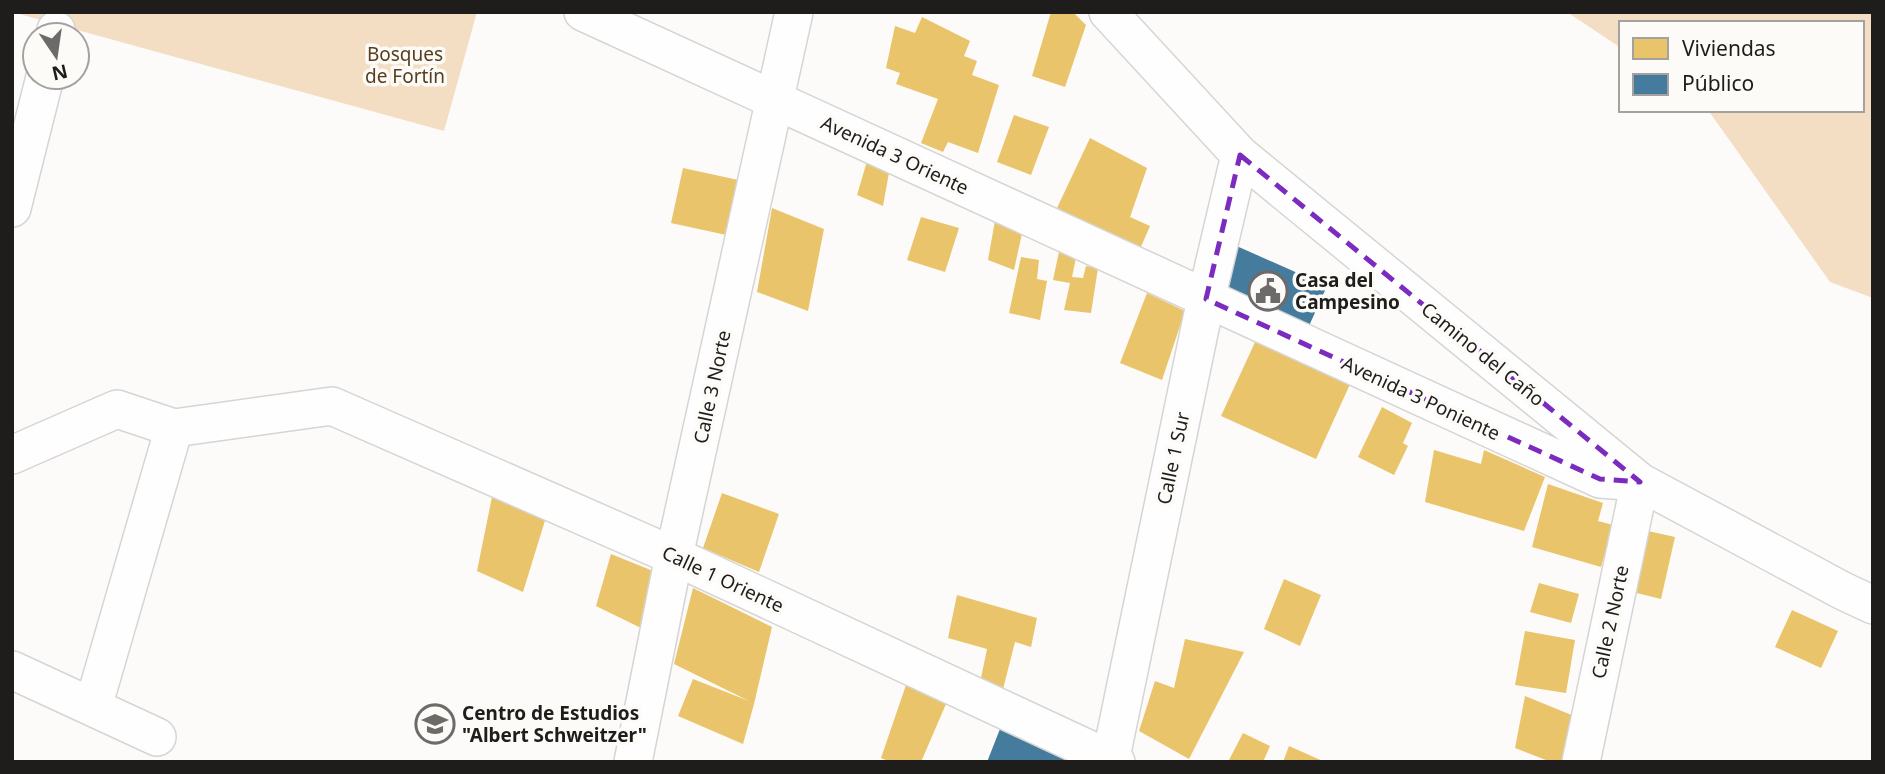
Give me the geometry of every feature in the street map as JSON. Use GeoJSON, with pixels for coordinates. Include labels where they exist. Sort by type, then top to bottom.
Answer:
{"type":"FeatureCollection","features":[{"type":"Feature","properties":{"kind":"street","name":"Avenida 3 Oriente"},"geometry":{"type":"LineString","coordinates":[[583,12],[1206,299]]}},
{"type":"Feature","properties":{"kind":"street","name":"Calle 3 Norte"},"geometry":{"type":"LineString","coordinates":[[632,762],[674,556],[794,12]]}},
{"type":"Feature","properties":{"kind":"street","name":"Camino del Caño"},"geometry":{"type":"LineString","coordinates":[[1108,12],[1240,155],[1640,482],[1843,592],[1873,605]]}},
{"type":"Feature","properties":{"kind":"street"},"geometry":{"type":"LineString","coordinates":[[12,208],[32,91]]}},
{"type":"Feature","properties":{"kind":"street","name":"Calle 1 Sur"},"geometry":{"type":"LineString","coordinates":[[1112,761],[1206,299],[1240,155]]}},
{"type":"Feature","properties":{"kind":"street","name":"Avenida 3 Poniente"},"geometry":{"type":"LineString","coordinates":[[1206,299],[1600,480],[1640,482]]}},
{"type":"Feature","properties":{"kind":"street","name":"Calle 1 Oriente"},"geometry":{"type":"LineString","coordinates":[[174,428],[332,406],[674,556],[1112,761]]}},
{"type":"Feature","properties":{"kind":"street"},"geometry":{"type":"LineString","coordinates":[[12,454],[117,409],[174,428],[93,707]]}},
{"type":"Feature","properties":{"kind":"street","name":"Calle 2 Norte"},"geometry":{"type":"LineString","coordinates":[[1581,762],[1640,482]]}},
{"type":"Feature","properties":{"kind":"street"},"geometry":{"type":"LineString","coordinates":[[12,670],[157,737]]}},
{"type":"Feature","properties":{"kind":"highlighted area"},"geometry":{"type":"Polygon","coordinates":[[[1240,155],[1640,482],[1600,479],[1206,299],[1240,155]]]}},
{"type":"Feature","properties":{"kind":"green space","name":"Bosques de Fortín"},"geometry":{"type":"Polygon","coordinates":[[[12,12],[477,12],[444,131],[91,34],[91,21],[45,21],[12,12]]]}},
{"type":"Feature","properties":{"kind":"green space"},"geometry":{"type":"Polygon","coordinates":[[[1567,12],[1873,12],[1873,298],[1830,282],[1709,112],[1864,112],[1864,21],[1619,21],[1619,47],[1567,12]]]}},
{"type":"Feature","properties":{"kind":"building: Viviendas"},"geometry":{"type":"Polygon","coordinates":[[[1051,12],[1073,12],[1086,25],[1065,87],[1032,76],[1051,12]]]}},
{"type":"Feature","properties":{"kind":"building: Viviendas"},"geometry":{"type":"Polygon","coordinates":[[[922,17],[970,41],[964,56],[977,61],[972,75],[999,85],[978,153],[948,142],[943,152],[921,143],[938,99],[896,84],[900,73],[886,68],[895,26],[915,33],[922,17]]]}},
{"type":"Feature","properties":{"kind":"building: Viviendas"},"geometry":{"type":"Polygon","coordinates":[[[1014,115],[1049,127],[1031,175],[997,162],[1014,115]]]}},
{"type":"Feature","properties":{"kind":"building: Viviendas"},"geometry":{"type":"Polygon","coordinates":[[[1090,138],[1147,168],[1130,217],[1150,226],[1140,249],[1057,208],[1090,138]]]}},
{"type":"Feature","properties":{"kind":"building: Viviendas"},"geometry":{"type":"Polygon","coordinates":[[[868,158],[890,167],[883,206],[857,195],[868,158]]]}},
{"type":"Feature","properties":{"kind":"building: Viviendas"},"geometry":{"type":"Polygon","coordinates":[[[683,168],[743,181],[731,236],[671,223],[683,168]]]}},
{"type":"Feature","properties":{"kind":"building: Viviendas"},"geometry":{"type":"Polygon","coordinates":[[[772,208],[824,229],[808,311],[757,292],[772,208]]]}},
{"type":"Feature","properties":{"kind":"building: Viviendas"},"geometry":{"type":"Polygon","coordinates":[[[996,215],[1023,229],[1014,270],[988,260],[996,215]]]}},
{"type":"Feature","properties":{"kind":"building: Viviendas"},"geometry":{"type":"Polygon","coordinates":[[[921,217],[959,228],[945,272],[907,260],[921,217]]]}},
{"type":"Feature","properties":{"kind":"building: Viviendas"},"geometry":{"type":"Polygon","coordinates":[[[1060,247],[1077,253],[1072,277],[1083,278],[1086,266],[1098,268],[1091,313],[1064,310],[1070,283],[1053,280],[1060,247]]]}},
{"type":"Feature","properties":{"kind":"building: Viviendas"},"geometry":{"type":"Polygon","coordinates":[[[1021,257],[1039,260],[1037,279],[1047,281],[1040,320],[1009,313],[1021,257]]]}},
{"type":"Feature","properties":{"kind":"building: Viviendas"},"geometry":{"type":"Polygon","coordinates":[[[1147,293],[1185,311],[1162,380],[1120,363],[1147,293]]]}},
{"type":"Feature","properties":{"kind":"building: Viviendas"},"geometry":{"type":"Polygon","coordinates":[[[1256,340],[1351,382],[1316,459],[1221,416],[1256,340]]]}},
{"type":"Feature","properties":{"kind":"building: Viviendas"},"geometry":{"type":"Polygon","coordinates":[[[1382,407],[1412,423],[1403,443],[1408,446],[1394,475],[1358,457],[1382,407]]]}},
{"type":"Feature","properties":{"kind":"building: Viviendas"},"geometry":{"type":"Polygon","coordinates":[[[1434,450],[1481,464],[1484,450],[1545,477],[1524,531],[1425,502],[1434,450]]]}},
{"type":"Feature","properties":{"kind":"building: Viviendas"},"geometry":{"type":"Polygon","coordinates":[[[1548,484],[1603,503],[1598,521],[1613,525],[1601,567],[1532,547],[1548,484]]]}},
{"type":"Feature","properties":{"kind":"building: Viviendas"},"geometry":{"type":"Polygon","coordinates":[[[493,492],[547,514],[523,592],[477,571],[493,492]]]}},
{"type":"Feature","properties":{"kind":"building: Viviendas"},"geometry":{"type":"Polygon","coordinates":[[[722,493],[779,514],[759,572],[703,548],[722,493]]]}},
{"type":"Feature","properties":{"kind":"building: Viviendas"},"geometry":{"type":"Polygon","coordinates":[[[1639,529],[1675,537],[1661,599],[1625,590],[1639,529]]]}},
{"type":"Feature","properties":{"kind":"building: Viviendas"},"geometry":{"type":"Polygon","coordinates":[[[611,554],[658,573],[641,628],[596,606],[611,554]]]}},
{"type":"Feature","properties":{"kind":"building: Viviendas"},"geometry":{"type":"Polygon","coordinates":[[[1284,579],[1321,595],[1300,646],[1264,629],[1284,579]]]}},
{"type":"Feature","properties":{"kind":"building: Viviendas"},"geometry":{"type":"Polygon","coordinates":[[[1539,583],[1579,594],[1571,623],[1530,612],[1539,583]]]}},
{"type":"Feature","properties":{"kind":"building: Viviendas"},"geometry":{"type":"Polygon","coordinates":[[[693,588],[772,627],[743,744],[678,716],[693,679],[749,701],[674,664],[693,588]]]}},
{"type":"Feature","properties":{"kind":"building: Viviendas"},"geometry":{"type":"Polygon","coordinates":[[[957,595],[1037,618],[1031,647],[1015,642],[1003,689],[981,678],[987,649],[948,638],[957,595]]]}},
{"type":"Feature","properties":{"kind":"building: Viviendas"},"geometry":{"type":"Polygon","coordinates":[[[1792,610],[1838,631],[1821,668],[1775,647],[1792,610]]]}},
{"type":"Feature","properties":{"kind":"building: Viviendas"},"geometry":{"type":"Polygon","coordinates":[[[1525,631],[1575,640],[1566,693],[1515,685],[1525,631]]]}},
{"type":"Feature","properties":{"kind":"building: Viviendas"},"geometry":{"type":"Polygon","coordinates":[[[1185,639],[1244,652],[1189,759],[1139,731],[1155,681],[1174,688],[1185,639]]]}},
{"type":"Feature","properties":{"kind":"building: Viviendas"},"geometry":{"type":"Polygon","coordinates":[[[906,685],[946,704],[921,762],[891,762],[881,758],[906,685]]]}},
{"type":"Feature","properties":{"kind":"building: Viviendas"},"geometry":{"type":"Polygon","coordinates":[[[1525,696],[1574,716],[1563,762],[1551,762],[1515,748],[1525,696]]]}},
{"type":"Feature","properties":{"kind":"building: Viviendas"},"geometry":{"type":"Polygon","coordinates":[[[1243,733],[1270,746],[1263,762],[1228,762],[1243,733]]]}},
{"type":"Feature","properties":{"kind":"building: Viviendas"},"geometry":{"type":"Polygon","coordinates":[[[1289,746],[1325,762],[1283,762],[1289,746]]]}},
{"type":"Feature","properties":{"kind":"building: Público","name":"Casa del Campesino"},"geometry":{"type":"Polygon","coordinates":[[[1232,244],[1327,286],[1304,337],[1209,295],[1232,244]]]}},
{"type":"Feature","properties":{"kind":"building: Público"},"geometry":{"type":"Polygon","coordinates":[[[1000,729],[1070,762],[987,762],[1000,729]]]}},
{"type":"Feature","properties":{"kind":"place","name":"Casa del Campesino"},"geometry":{"type":"Point","coordinates":[1268,291]}},
{"type":"Feature","properties":{"kind":"place","name":"Centro de Estudios \"Albert Schweitzer\""},"geometry":{"type":"Point","coordinates":[435,724]}}]}
